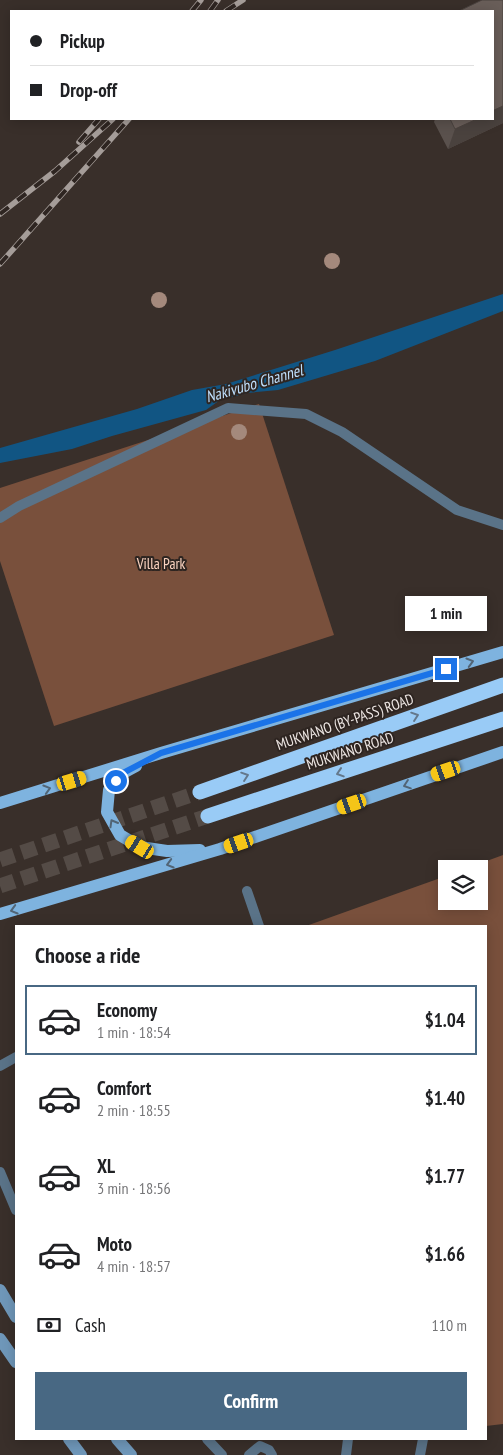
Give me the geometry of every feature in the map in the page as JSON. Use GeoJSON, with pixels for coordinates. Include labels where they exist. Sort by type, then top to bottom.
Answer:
{"type":"FeatureCollection","features":[{"type":"Feature","properties":{"kind":"highway","name":"MUKWANO (BY-PASS) ROAD"},"geometry":{"type":"LineString","coordinates":[[200,792],[503,685]]}},
{"type":"Feature","properties":{"kind":"highway","name":"MUKWANO ROAD"},"geometry":{"type":"LineString","coordinates":[[208,816],[503,719]]}},
{"type":"Feature","properties":{"kind":"main road"},"geometry":{"type":"LineString","coordinates":[[0,803],[161,753],[503,652]]}},
{"type":"Feature","properties":{"kind":"main road"},"geometry":{"type":"LineString","coordinates":[[0,914],[220,849],[503,752]]}},
{"type":"Feature","properties":{"kind":"main road"},"geometry":{"type":"LineString","coordinates":[[161,753],[123,773],[109,790],[107,812],[120,835],[140,847],[167,851],[220,849]]}},
{"type":"Feature","properties":{"kind":"main road"},"geometry":{"type":"LineString","coordinates":[[0,1290],[15,1315]]}},
{"type":"Feature","properties":{"kind":"main road"},"geometry":{"type":"LineString","coordinates":[[0,1339],[15,1361]]}},
{"type":"Feature","properties":{"kind":"main road"},"geometry":{"type":"LineString","coordinates":[[70,1440],[81,1455]]}},
{"type":"Feature","properties":{"kind":"main road"},"geometry":{"type":"LineString","coordinates":[[118,1440],[131,1455]]}},
{"type":"Feature","properties":{"kind":"lane"},"geometry":{"type":"LineString","coordinates":[[0,518],[19,506],[228,408],[306,414],[342,432],[457,510],[503,525]]}},
{"type":"Feature","properties":{"kind":"lane"},"geometry":{"type":"LineString","coordinates":[[247,891],[259,925]]}},
{"type":"Feature","properties":{"kind":"lane"},"geometry":{"type":"LineString","coordinates":[[0,1066],[15,1058]]}},
{"type":"Feature","properties":{"kind":"lane"},"geometry":{"type":"LineString","coordinates":[[0,1172],[15,1208]]}},
{"type":"Feature","properties":{"kind":"lane"},"geometry":{"type":"LineString","coordinates":[[208,1440],[222,1455]]}},
{"type":"Feature","properties":{"kind":"lane"},"geometry":{"type":"LineString","coordinates":[[346,1455],[348,1440]]}},
{"type":"Feature","properties":{"kind":"lane"},"geometry":{"type":"LineString","coordinates":[[420,1455],[424,1440]]}},
{"type":"Feature","properties":{"kind":"lane"},"geometry":{"type":"LineString","coordinates":[[249,1455],[260,1446],[269,1450],[272,1455]]}},
{"type":"Feature","properties":{"kind":"green space","name":"Villa Park"},"geometry":{"type":"Polygon","coordinates":[[[259,404],[334,635],[54,726],[0,561],[0,488],[259,404]]]}},
{"type":"Feature","properties":{"kind":"green space"},"geometry":{"type":"Polygon","coordinates":[[[503,855],[503,1424],[487,1426],[487,925],[309,925],[438,879],[438,910],[488,910],[488,861],[503,855]]]}},
{"type":"Feature","properties":{"kind":"water","name":"Nakivubo Channel"},"geometry":{"type":"Polygon","coordinates":[[[503,294],[503,311],[375,361],[278,390],[247,393],[220,400],[206,410],[72,449],[0,463],[0,448],[137,409],[192,390],[226,384],[503,294]]]}},
{"type":"Feature","properties":{"kind":"building"},"geometry":{"type":"Polygon","coordinates":[[[482,0],[503,0],[503,106],[494,110],[494,10],[461,10],[482,0]]]}},
{"type":"Feature","properties":{"kind":"building"},"geometry":{"type":"Polygon","coordinates":[[[450,120],[475,120],[455,129],[450,120]]]}},
{"type":"Feature","properties":{"kind":"tunnel"},"geometry":{"type":"LineString","coordinates":[[0,860],[200,792]]}},
{"type":"Feature","properties":{"kind":"tunnel"},"geometry":{"type":"LineString","coordinates":[[0,886],[208,816]]}},
{"type":"Feature","properties":{"kind":"railway"},"geometry":{"type":"LineString","coordinates":[[193,10],[201,0]]}},
{"type":"Feature","properties":{"kind":"railway"},"geometry":{"type":"LineString","coordinates":[[211,10],[218,0]]}},
{"type":"Feature","properties":{"kind":"railway"},"geometry":{"type":"LineString","coordinates":[[228,10],[243,0]]}},
{"type":"Feature","properties":{"kind":"railway"},"geometry":{"type":"LineString","coordinates":[[79,142],[98,120]]}},
{"type":"Feature","properties":{"kind":"railway"},"geometry":{"type":"LineString","coordinates":[[0,214],[55,171],[112,120]]}},
{"type":"Feature","properties":{"kind":"railway"},"geometry":{"type":"LineString","coordinates":[[0,264],[128,120]]}},
{"type":"Feature","properties":{"kind":"route"},"geometry":{"type":"LineString","coordinates":[[116,781],[123,773],[161,753],[446,669]]}}]}
